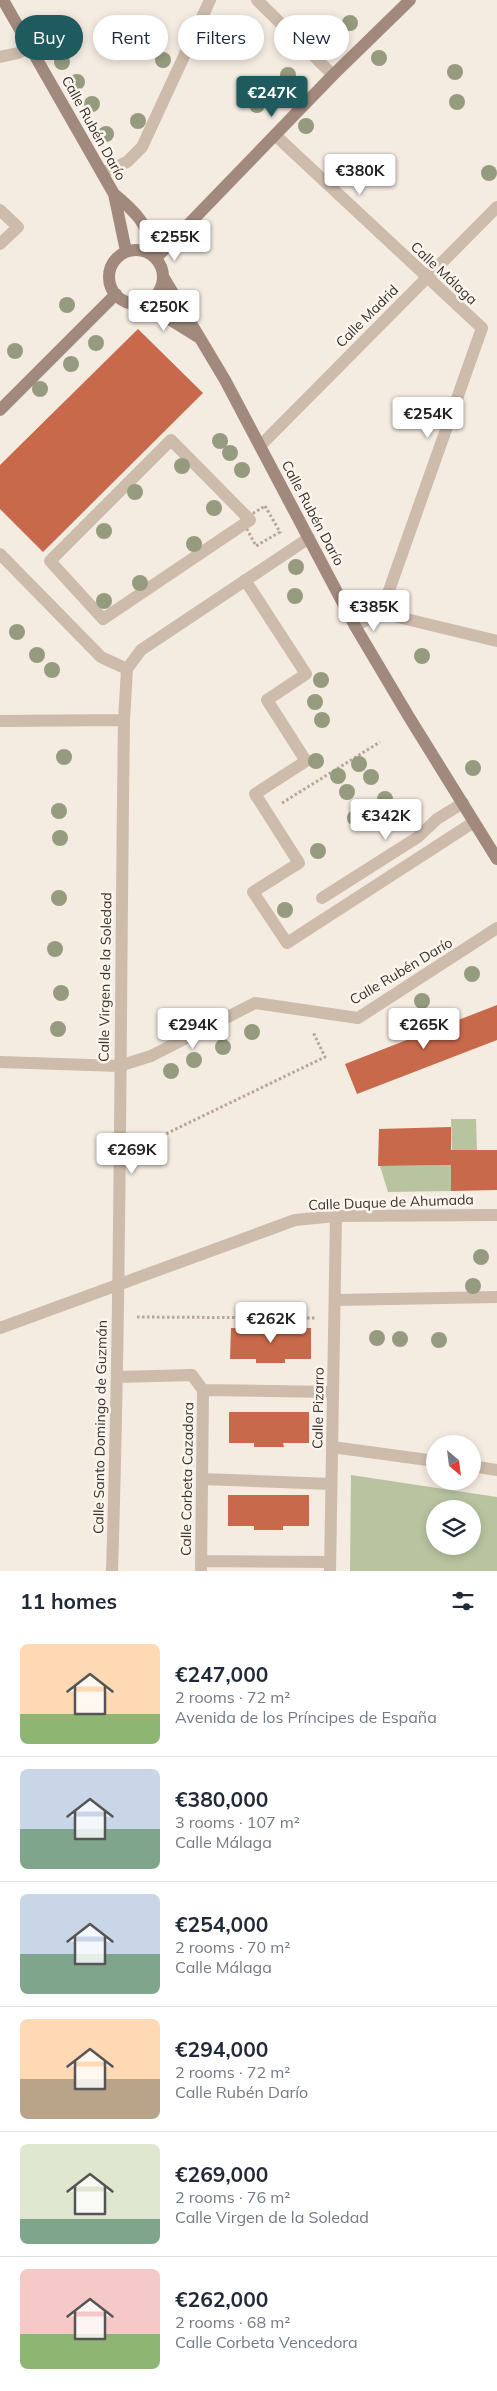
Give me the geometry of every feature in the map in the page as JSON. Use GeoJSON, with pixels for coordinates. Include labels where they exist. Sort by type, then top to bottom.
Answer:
{"type":"FeatureCollection","features":[{"type":"Feature","properties":{"kind":"street","name":"Calle Rubén Darío"},"geometry":{"type":"LineString","coordinates":[[3,0],[15,20]]}},
{"type":"Feature","properties":{"kind":"street"},"geometry":{"type":"LineString","coordinates":[[102,173],[127,162],[142,147],[210,0]]}},
{"type":"Feature","properties":{"kind":"street"},"geometry":{"type":"LineString","coordinates":[[258,0],[333,76]]}},
{"type":"Feature","properties":{"kind":"street"},"geometry":{"type":"LineString","coordinates":[[152,255],[410,0]]}},
{"type":"Feature","properties":{"kind":"street"},"geometry":{"type":"LineString","coordinates":[[0,57],[15,54]]}},
{"type":"Feature","properties":{"kind":"street","name":"Calle Rubén Darío"},"geometry":{"type":"LineString","coordinates":[[39,60],[114,194],[126,252]]}},
{"type":"Feature","properties":{"kind":"street","name":"Calle Málaga"},"geometry":{"type":"LineString","coordinates":[[275,135],[482,328],[381,613]]}},
{"type":"Feature","properties":{"kind":"street","name":"Calle Rubén Darío"},"geometry":{"type":"LineString","coordinates":[[114,194],[134,212],[151,242],[152,255]]}},
{"type":"Feature","properties":{"kind":"street","name":"Calle Madrid"},"geometry":{"type":"LineString","coordinates":[[260,446],[497,207]]}},
{"type":"Feature","properties":{"kind":"street"},"geometry":{"type":"LineString","coordinates":[[0,210],[18,227],[0,244]]}},
{"type":"Feature","properties":{"kind":"street"},"geometry":{"type":"LineString","coordinates":[[142,250],[152,255],[160,264],[164,278],[158,294],[143,303],[128,302],[116,294],[111,288],[110,271],[113,263],[126,252],[142,250]]}},
{"type":"Feature","properties":{"kind":"street","name":"Calle Rubén Darío"},"geometry":{"type":"LineString","coordinates":[[164,278],[225,380],[355,626],[408,717],[497,858]]}},
{"type":"Feature","properties":{"kind":"street"},"geometry":{"type":"LineString","coordinates":[[0,410],[116,294]]}},
{"type":"Feature","properties":{"kind":"street","name":"Calle Rubén Darío"},"geometry":{"type":"LineString","coordinates":[[143,303],[200,338]]}},
{"type":"Feature","properties":{"kind":"street"},"geometry":{"type":"LineString","coordinates":[[171,440],[246,522],[103,619],[50,561],[171,440]]}},
{"type":"Feature","properties":{"kind":"street"},"geometry":{"type":"LineString","coordinates":[[0,554],[101,657],[127,669],[141,650],[309,538]]}},
{"type":"Feature","properties":{"kind":"street"},"geometry":{"type":"LineString","coordinates":[[245,580],[306,674],[267,700],[306,761],[255,794],[299,863],[253,892],[287,943],[474,822]]}},
{"type":"Feature","properties":{"kind":"street"},"geometry":{"type":"LineString","coordinates":[[355,626],[381,613],[497,641]]}},
{"type":"Feature","properties":{"kind":"street","name":"Calle Virgen de la Soledad"},"geometry":{"type":"LineString","coordinates":[[118,1284],[118,1142],[124,720],[127,669]]}},
{"type":"Feature","properties":{"kind":"street"},"geometry":{"type":"LineString","coordinates":[[0,721],[124,720]]}},
{"type":"Feature","properties":{"kind":"street"},"geometry":{"type":"LineString","coordinates":[[322,898],[418,837],[437,819],[463,803]]}},
{"type":"Feature","properties":{"kind":"street","name":"Calle Rubén Darío"},"geometry":{"type":"LineString","coordinates":[[0,1062],[119,1066],[151,1056],[255,1003],[358,1018],[497,928]]}},
{"type":"Feature","properties":{"kind":"street","name":"Calle Duque de Ahumada"},"geometry":{"type":"LineString","coordinates":[[0,1328],[296,1220],[336,1216],[497,1215]]}},
{"type":"Feature","properties":{"kind":"street","name":"Calle Pizarro"},"geometry":{"type":"LineString","coordinates":[[330,1566],[336,1216]]}},
{"type":"Feature","properties":{"kind":"street","name":"Calle Santo Domingo de Guzmán"},"geometry":{"type":"LineString","coordinates":[[112,1571],[118,1377],[118,1284]]}},
{"type":"Feature","properties":{"kind":"street"},"geometry":{"type":"LineString","coordinates":[[334,1300],[497,1297]]}},
{"type":"Feature","properties":{"kind":"street","name":"Calle Corbeta Cazadora"},"geometry":{"type":"LineString","coordinates":[[118,1377],[192,1375],[203,1390],[201,1566]]}},
{"type":"Feature","properties":{"kind":"street"},"geometry":{"type":"LineString","coordinates":[[203,1390],[333,1392]]}},
{"type":"Feature","properties":{"kind":"street"},"geometry":{"type":"LineString","coordinates":[[332,1447],[426,1460]]}},
{"type":"Feature","properties":{"kind":"street"},"geometry":{"type":"LineString","coordinates":[[481,1467],[497,1470]]}},
{"type":"Feature","properties":{"kind":"street"},"geometry":{"type":"LineString","coordinates":[[202,1479],[332,1484]]}},
{"type":"Feature","properties":{"kind":"street"},"geometry":{"type":"LineString","coordinates":[[201,1566],[330,1566]]}},
{"type":"Feature","properties":{"kind":"path"},"geometry":{"type":"LineString","coordinates":[[235,513],[246,522],[237,532]]}},
{"type":"Feature","properties":{"kind":"path"},"geometry":{"type":"LineString","coordinates":[[267,813],[380,742]]}},
{"type":"Feature","properties":{"kind":"path"},"geometry":{"type":"LineString","coordinates":[[118,1142],[151,1141],[325,1057],[312,1029],[317,1012]]}},
{"type":"Feature","properties":{"kind":"path"},"geometry":{"type":"LineString","coordinates":[[118,1317],[334,1318]]}},
{"type":"Feature","properties":{"kind":"green space"},"geometry":{"type":"Polygon","coordinates":[[[451,1119],[476,1119],[477,1150],[452,1150],[451,1119]]]}},
{"type":"Feature","properties":{"kind":"green space"},"geometry":{"type":"Polygon","coordinates":[[[451,1165],[451,1191],[388,1192],[380,1166],[451,1165]]]}},
{"type":"Feature","properties":{"kind":"green space"},"geometry":{"type":"Polygon","coordinates":[[[351,1475],[426,1486],[426,1490],[451,1490],[497,1497],[497,1571],[350,1571],[351,1475]]]}},
{"type":"Feature","properties":{"kind":"building"},"geometry":{"type":"Polygon","coordinates":[[[138,329],[203,393],[43,552],[0,509],[0,465],[138,329]]]}},
{"type":"Feature","properties":{"kind":"building"},"geometry":{"type":"Polygon","coordinates":[[[497,1005],[497,1040],[357,1094],[345,1064],[497,1005]]]}},
{"type":"Feature","properties":{"kind":"building"},"geometry":{"type":"Polygon","coordinates":[[[451,1127],[451,1150],[497,1150],[497,1190],[451,1191],[451,1165],[378,1166],[379,1129],[451,1127]]]}},
{"type":"Feature","properties":{"kind":"building"},"geometry":{"type":"Polygon","coordinates":[[[231,1328],[311,1328],[311,1359],[285,1359],[285,1363],[256,1363],[256,1359],[230,1359],[231,1328]]]}},
{"type":"Feature","properties":{"kind":"building"},"geometry":{"type":"Polygon","coordinates":[[[229,1412],[309,1412],[309,1443],[283,1443],[284,1447],[254,1447],[254,1443],[229,1443],[229,1412]]]}},
{"type":"Feature","properties":{"kind":"building"},"geometry":{"type":"Polygon","coordinates":[[[228,1495],[309,1495],[309,1526],[283,1526],[283,1530],[254,1530],[254,1526],[228,1526],[228,1495]]]}}]}
